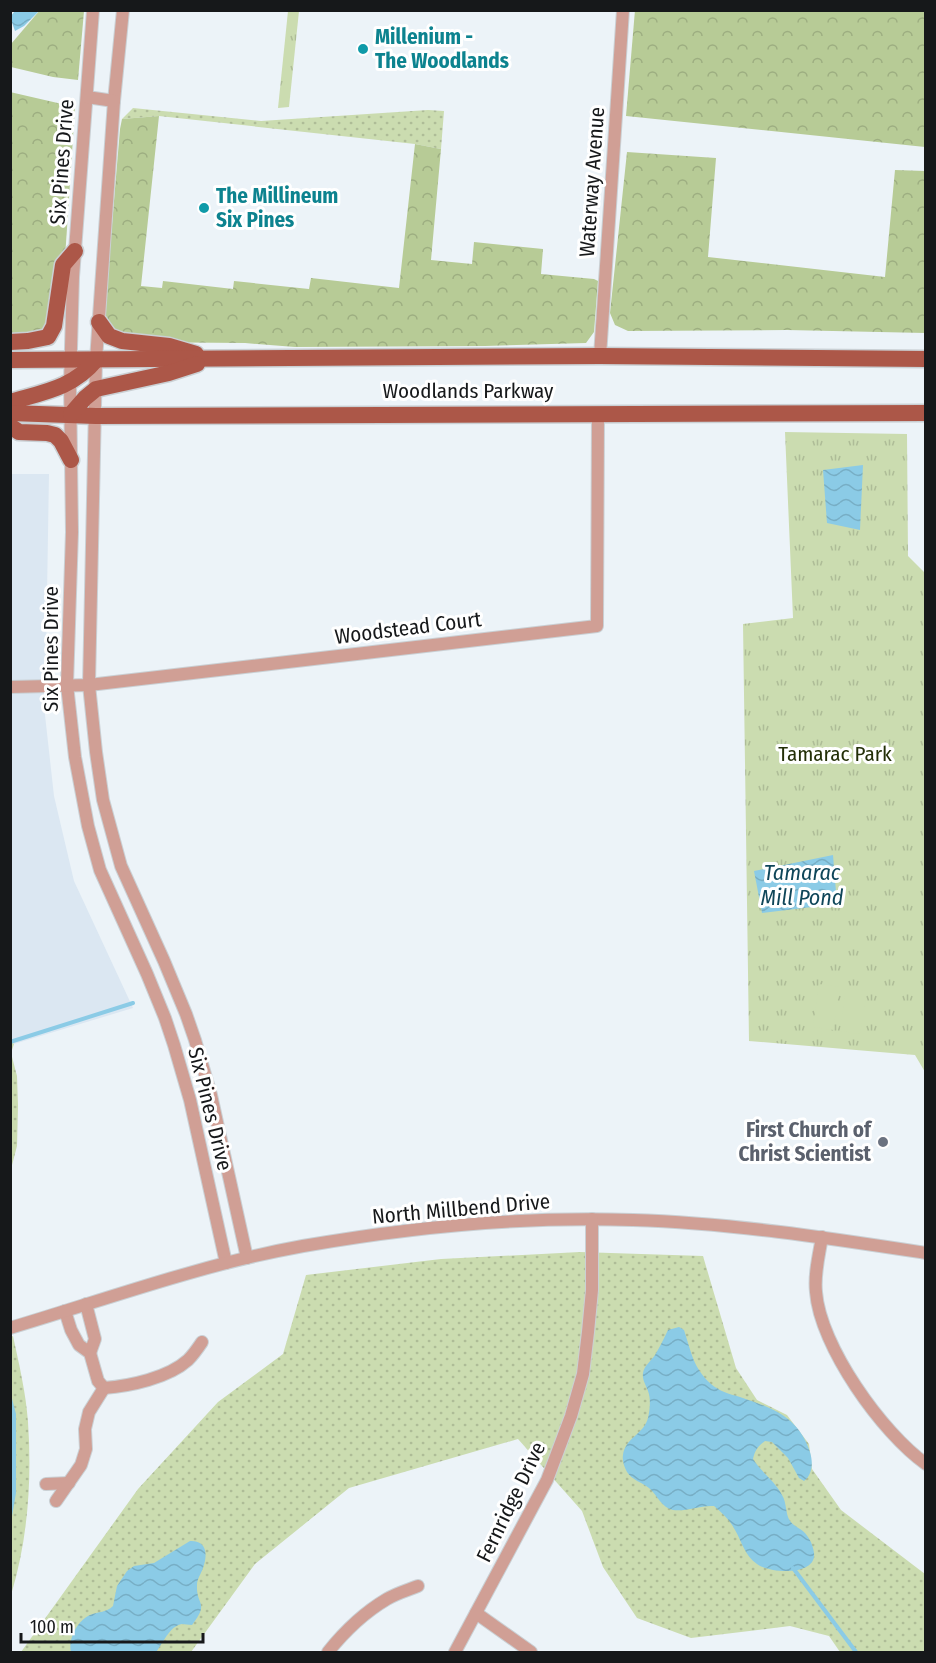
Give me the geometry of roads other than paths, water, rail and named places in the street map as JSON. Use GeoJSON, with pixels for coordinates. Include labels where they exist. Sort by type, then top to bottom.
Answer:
{"type":"FeatureCollection","features":[{"type":"Feature","properties":{"kind":"main road"},"geometry":{"type":"LineString","coordinates":[[10,342],[48,337],[54,326],[63,265],[75,251]]}},
{"type":"Feature","properties":{"kind":"main road"},"geometry":{"type":"LineString","coordinates":[[99,322],[109,336],[122,341],[169,346],[212,359]]}},
{"type":"Feature","properties":{"kind":"main road","name":"Woodlands Parkway"},"geometry":{"type":"LineString","coordinates":[[10,360],[600,356],[926,359]]}},
{"type":"Feature","properties":{"kind":"main road"},"geometry":{"type":"LineString","coordinates":[[71,414],[96,389],[169,373],[212,359]]}},
{"type":"Feature","properties":{"kind":"main road"},"geometry":{"type":"LineString","coordinates":[[10,402],[70,383],[86,373],[96,360]]}},
{"type":"Feature","properties":{"kind":"main road","name":"Woodlands Parkway"},"geometry":{"type":"LineString","coordinates":[[10,414],[96,416],[926,413]]}},
{"type":"Feature","properties":{"kind":"main road"},"geometry":{"type":"LineString","coordinates":[[10,426],[19,432],[55,435],[61,441],[71,460]]}},
{"type":"Feature","properties":{"kind":"street","name":"Six Pines Drive"},"geometry":{"type":"LineString","coordinates":[[93,10],[75,251],[70,383],[72,532],[67,686],[82,805],[105,881],[165,1018],[190,1100],[226,1263]]}},
{"type":"Feature","properties":{"kind":"street","name":"Six Pines Drive"},"geometry":{"type":"LineString","coordinates":[[123,10],[114,101],[96,360],[89,685],[103,800],[121,866],[186,1014],[213,1106],[247,1258]]}},
{"type":"Feature","properties":{"kind":"street","name":"Waterway Avenue"},"geometry":{"type":"LineString","coordinates":[[600,356],[623,10]]}},
{"type":"Feature","properties":{"kind":"street"},"geometry":{"type":"LineString","coordinates":[[87,97],[114,101]]}},
{"type":"Feature","properties":{"kind":"street","name":"Woodstead Court"},"geometry":{"type":"LineString","coordinates":[[10,687],[89,685],[597,626],[598,413]]}},
{"type":"Feature","properties":{"kind":"street"},"geometry":{"type":"LineString","coordinates":[[183,1076],[203,1069]]}},
{"type":"Feature","properties":{"kind":"street","name":"North Millbend Drive"},"geometry":{"type":"LineString","coordinates":[[10,1328],[247,1258],[303,1246],[450,1226],[560,1219],[674,1221],[776,1231],[926,1253]]}},
{"type":"Feature","properties":{"kind":"street","name":"Fernridge Drive"},"geometry":{"type":"LineString","coordinates":[[455,1653],[547,1480],[571,1416],[583,1374],[588,1332],[592,1290],[592,1219]]}},
{"type":"Feature","properties":{"kind":"street"},"geometry":{"type":"LineString","coordinates":[[822,1237],[816,1273],[816,1292],[828,1335],[842,1364],[864,1397],[911,1453],[926,1464]]}},
{"type":"Feature","properties":{"kind":"street"},"geometry":{"type":"LineString","coordinates":[[86,1304],[95,1338],[90,1353],[98,1382],[104,1388]]}},
{"type":"Feature","properties":{"kind":"street"},"geometry":{"type":"LineString","coordinates":[[65,1311],[79,1345],[90,1353]]}},
{"type":"Feature","properties":{"kind":"street"},"geometry":{"type":"LineString","coordinates":[[56,1501],[81,1465],[86,1449],[85,1429],[88,1412],[104,1388],[163,1375],[178,1368],[189,1359],[202,1342]]}},
{"type":"Feature","properties":{"kind":"street"},"geometry":{"type":"LineString","coordinates":[[46,1484],[69,1483]]}},
{"type":"Feature","properties":{"kind":"street"},"geometry":{"type":"LineString","coordinates":[[328,1653],[363,1616],[388,1599],[418,1586]]}},
{"type":"Feature","properties":{"kind":"street"},"geometry":{"type":"LineString","coordinates":[[476,1614],[531,1653]]}},
{"type":"Feature","properties":{"kind":"water"},"geometry":{"type":"Polygon","coordinates":[[[15,11],[39,11],[24,26],[15,31],[10,17],[15,11]]]}},
{"type":"Feature","properties":{"kind":"water"},"geometry":{"type":"Polygon","coordinates":[[[863,465],[860,530],[827,523],[823,470],[863,465]]]}},
{"type":"Feature","properties":{"kind":"water","name":"Tamarac Mill Pond"},"geometry":{"type":"Polygon","coordinates":[[[833,855],[837,904],[762,913],[754,871],[833,855]]]}},
{"type":"Feature","properties":{"kind":"water"},"geometry":{"type":"Polygon","coordinates":[[[679,1327],[684,1330],[696,1365],[711,1384],[717,1389],[763,1405],[782,1415],[791,1422],[805,1440],[812,1464],[811,1471],[804,1481],[799,1478],[788,1458],[772,1442],[765,1441],[760,1445],[753,1459],[784,1498],[790,1521],[810,1540],[814,1553],[813,1560],[808,1566],[792,1571],[782,1571],[757,1564],[749,1557],[731,1523],[714,1506],[683,1510],[669,1509],[649,1488],[629,1475],[626,1470],[623,1459],[624,1449],[643,1428],[649,1415],[650,1397],[643,1378],[644,1370],[668,1330],[679,1327]]]}},
{"type":"Feature","properties":{"kind":"water"},"geometry":{"type":"Polygon","coordinates":[[[190,1541],[200,1543],[206,1553],[205,1563],[197,1583],[201,1608],[192,1625],[182,1624],[173,1628],[156,1652],[71,1652],[72,1636],[77,1626],[90,1615],[113,1606],[117,1586],[127,1571],[134,1566],[154,1563],[190,1541]]]}},
{"type":"Feature","properties":{"kind":"waterway"},"geometry":{"type":"LineString","coordinates":[[10,1042],[133,1003]]}},
{"type":"Feature","properties":{"kind":"waterway"},"geometry":{"type":"LineString","coordinates":[[10,1399],[14,1414],[14,1493],[10,1516]]}},
{"type":"Feature","properties":{"kind":"waterway"},"geometry":{"type":"LineString","coordinates":[[793,1568],[856,1652]]}},
{"type":"Feature","properties":{"kind":"place","name":"Millenium - The Woodlands"},"geometry":{"type":"Point","coordinates":[363,49]}},
{"type":"Feature","properties":{"kind":"place","name":"The Millineum Six Pines"},"geometry":{"type":"Point","coordinates":[204,208]}},
{"type":"Feature","properties":{"kind":"place","name":"First Church of Christ Scientist"},"geometry":{"type":"Point","coordinates":[883,1142]}},
{"type":"Feature","properties":{"kind":"park label","name":"Tamarac Park"},"geometry":{"type":"Point","coordinates":[835,754]}}]}
